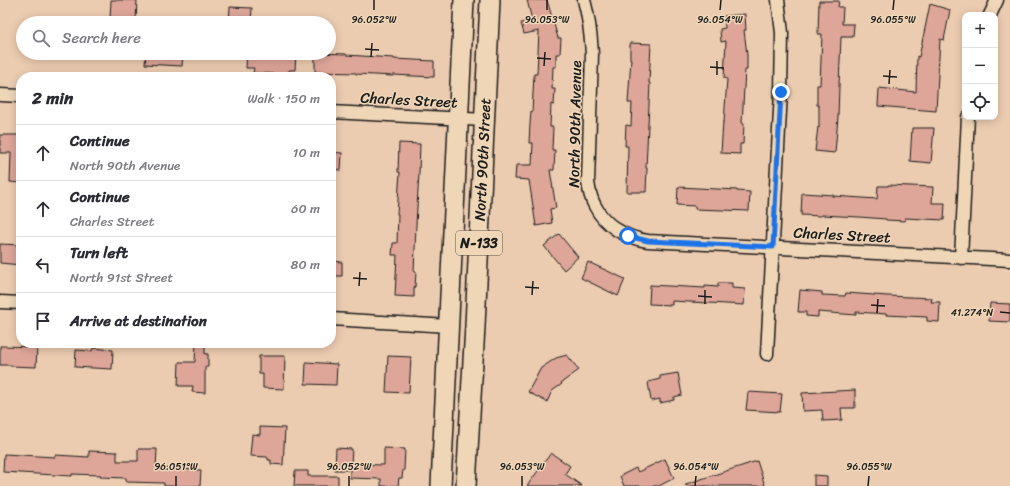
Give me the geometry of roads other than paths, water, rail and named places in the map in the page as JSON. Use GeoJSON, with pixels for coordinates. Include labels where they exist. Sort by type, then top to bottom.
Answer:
{"type":"FeatureCollection","features":[{"type":"Feature","properties":{"kind":"main road","name":"North 90th Street"},"geometry":{"type":"LineString","coordinates":[[441,486],[464,0]]}},
{"type":"Feature","properties":{"kind":"main road","name":"North 90th Street"},"geometry":{"type":"LineString","coordinates":[[466,486],[476,318],[490,0]]}},
{"type":"Feature","properties":{"kind":"street","name":"North 90th Avenue"},"geometry":{"type":"LineString","coordinates":[[584,0],[592,37],[588,182],[590,194],[603,219],[616,230],[628,236],[648,241]]}},
{"type":"Feature","properties":{"kind":"street"},"geometry":{"type":"LineString","coordinates":[[767,354],[781,92],[782,34],[778,0]]}},
{"type":"Feature","properties":{"kind":"street"},"geometry":{"type":"LineString","coordinates":[[991,12],[997,0]]}},
{"type":"Feature","properties":{"kind":"street"},"geometry":{"type":"LineString","coordinates":[[0,95],[16,96]]}},
{"type":"Feature","properties":{"kind":"street","name":"Charles Street"},"geometry":{"type":"LineString","coordinates":[[336,112],[485,120]]}},
{"type":"Feature","properties":{"kind":"street"},"geometry":{"type":"LineString","coordinates":[[961,258],[968,120]]}},
{"type":"Feature","properties":{"kind":"street","name":"Charles Street"},"geometry":{"type":"LineString","coordinates":[[648,241],[1010,260]]}},
{"type":"Feature","properties":{"kind":"street"},"geometry":{"type":"LineString","coordinates":[[0,302],[16,303]]}},
{"type":"Feature","properties":{"kind":"street"},"geometry":{"type":"LineString","coordinates":[[336,319],[449,326]]}}]}
